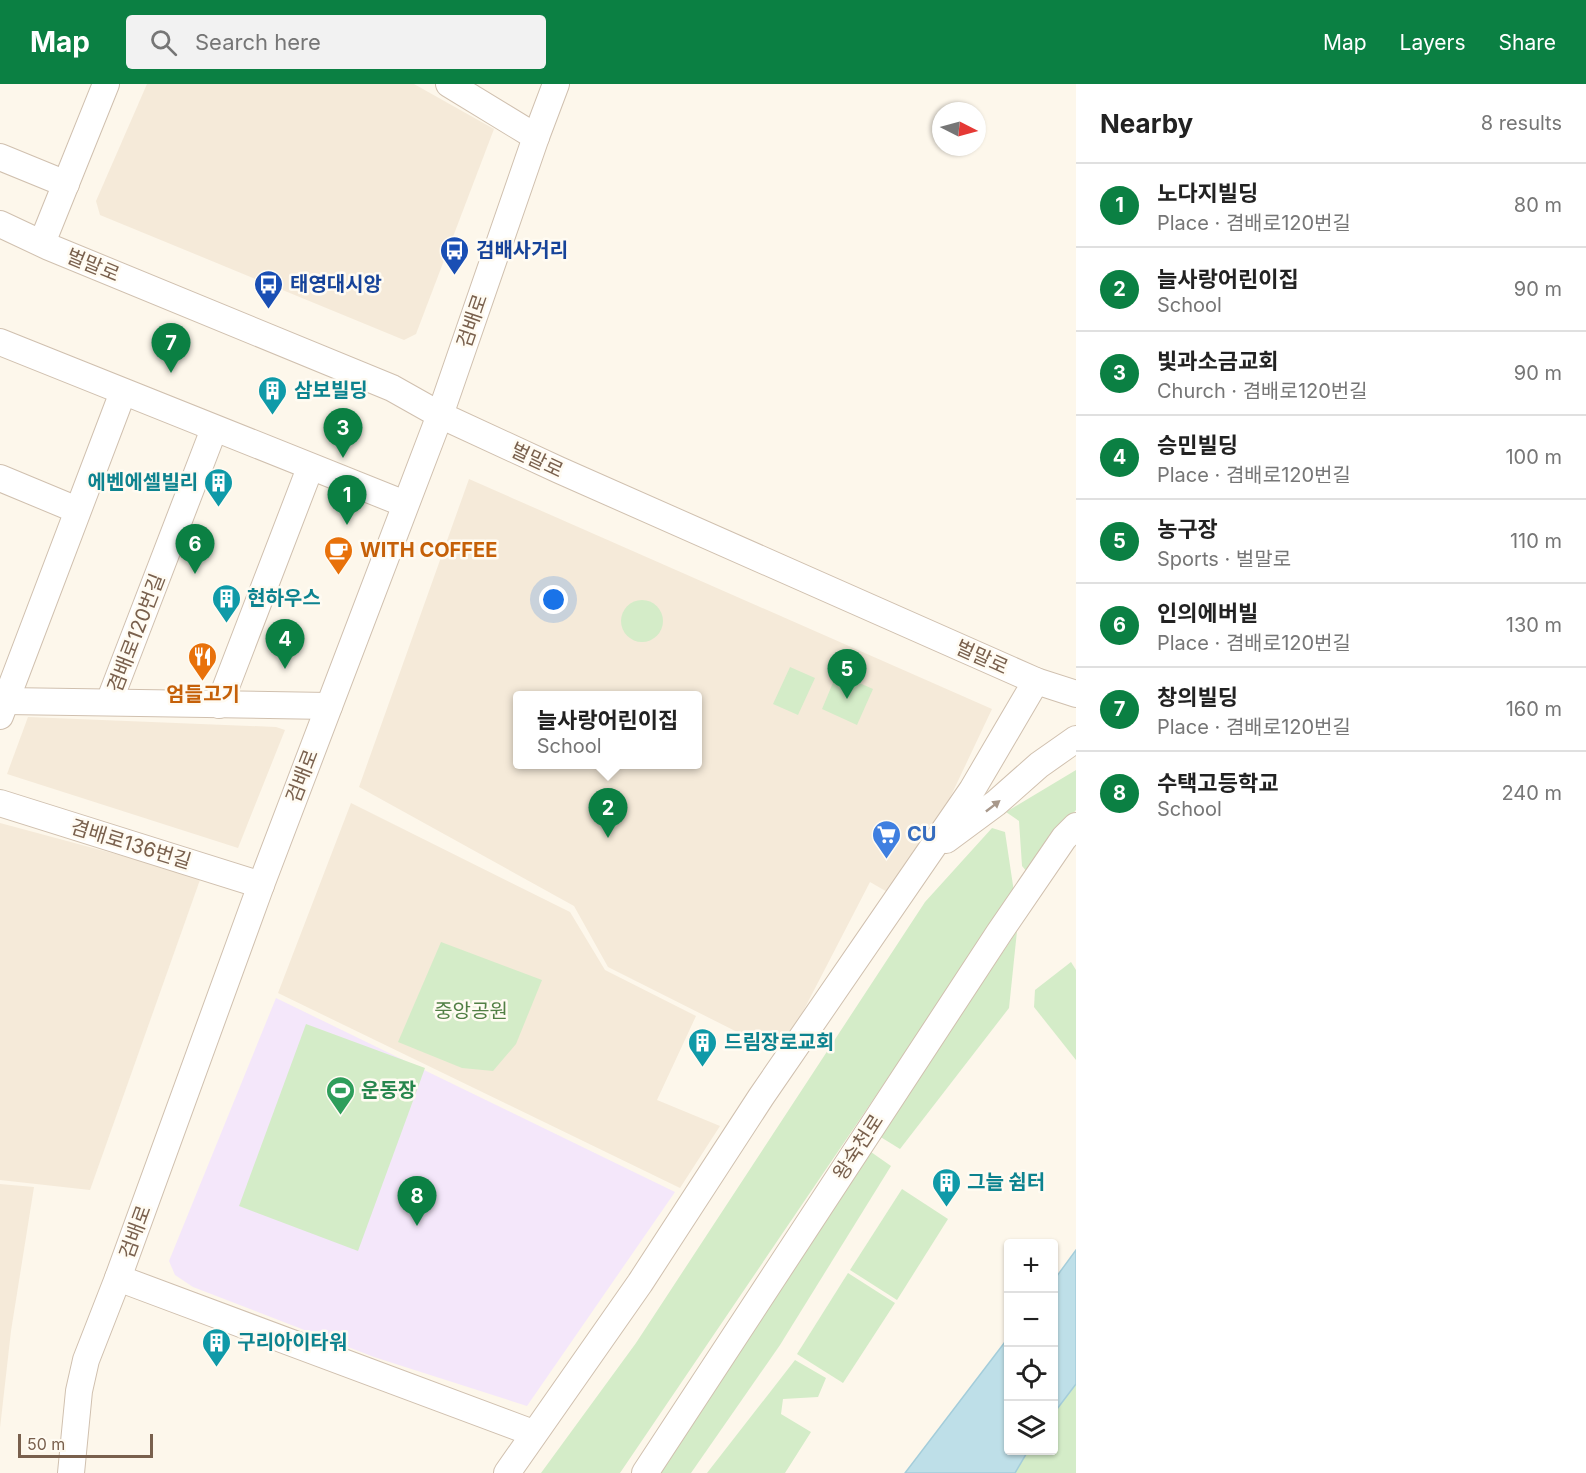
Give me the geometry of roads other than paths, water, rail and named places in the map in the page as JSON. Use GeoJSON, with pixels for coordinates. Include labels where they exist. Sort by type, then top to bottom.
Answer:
{"type":"FeatureCollection","features":[{"type":"Feature","properties":{"kind":"street"},"geometry":{"type":"LineString","coordinates":[[42,243],[106,84]]}},
{"type":"Feature","properties":{"kind":"street"},"geometry":{"type":"LineString","coordinates":[[449,84],[536,137]]}},
{"type":"Feature","properties":{"kind":"street","name":"검배로"},"geometry":{"type":"LineString","coordinates":[[71,1473],[79,1391],[86,1360],[261,885],[440,415],[556,84]]}},
{"type":"Feature","properties":{"kind":"street"},"geometry":{"type":"LineString","coordinates":[[0,157],[66,184]]}},
{"type":"Feature","properties":{"kind":"street","name":"벌말로"},"geometry":{"type":"LineString","coordinates":[[0,224],[392,388],[440,415],[830,591],[1036,681],[1076,694]]}},
{"type":"Feature","properties":{"kind":"street"},"geometry":{"type":"LineString","coordinates":[[0,342],[310,468],[405,504]]}},
{"type":"Feature","properties":{"kind":"street","name":"겸배로120번길"},"geometry":{"type":"LineString","coordinates":[[123,392],[3,709],[110,702],[329,706]]}},
{"type":"Feature","properties":{"kind":"street","name":"겸배로120번길"},"geometry":{"type":"LineString","coordinates":[[110,702],[214,429]]}},
{"type":"Feature","properties":{"kind":"street"},"geometry":{"type":"LineString","coordinates":[[219,705],[310,468]]}},
{"type":"Feature","properties":{"kind":"street"},"geometry":{"type":"LineString","coordinates":[[0,478],[77,510]]}},
{"type":"Feature","properties":{"kind":"street"},"geometry":{"type":"LineString","coordinates":[[507,1473],[640,1283],[760,1097],[972,790],[1036,681]]}},
{"type":"Feature","properties":{"kind":"street"},"geometry":{"type":"LineString","coordinates":[[928,852],[996,803],[1039,765],[1076,739]]}},
{"type":"Feature","properties":{"kind":"street","name":"겸배로136번길"},"geometry":{"type":"LineString","coordinates":[[0,803],[261,885]]}},
{"type":"Feature","properties":{"kind":"street","name":"왕숙천로"},"geometry":{"type":"LineString","coordinates":[[645,1473],[999,933],[1064,838],[1076,826]]}},
{"type":"Feature","properties":{"kind":"street"},"geometry":{"type":"LineString","coordinates":[[118,1278],[533,1433]]}},
{"type":"Feature","properties":{"kind":"water"},"geometry":{"type":"Polygon","coordinates":[[[1076,1250],[1076,1384],[1058,1408],[1058,1293],[1058,1275],[1076,1250]]]}},
{"type":"Feature","properties":{"kind":"water"},"geometry":{"type":"Polygon","coordinates":[[[1004,1343],[1004,1455],[1026,1455],[1015,1473],[905,1473],[1004,1343]]]}},
{"type":"Feature","properties":{"kind":"place","name":"검배사거리"},"geometry":{"type":"Point","coordinates":[455,276]}},
{"type":"Feature","properties":{"kind":"place","name":"태영대시앙"},"geometry":{"type":"Point","coordinates":[269,310]}},
{"type":"Feature","properties":{"kind":"place","name":"창의빌딩"},"geometry":{"type":"Point","coordinates":[171,373]}},
{"type":"Feature","properties":{"kind":"place","name":"삼보빌딩"},"geometry":{"type":"Point","coordinates":[273,416]}},
{"type":"Feature","properties":{"kind":"place","name":"빛과소금교회"},"geometry":{"type":"Point","coordinates":[343,458]}},
{"type":"Feature","properties":{"kind":"place","name":"에벤에셀빌리"},"geometry":{"type":"Point","coordinates":[219,508]}},
{"type":"Feature","properties":{"kind":"place","name":"노다지빌딩"},"geometry":{"type":"Point","coordinates":[347,525]}},
{"type":"Feature","properties":{"kind":"place","name":"인의에버빌"},"geometry":{"type":"Point","coordinates":[195,574]}},
{"type":"Feature","properties":{"kind":"place","name":"WITH COFFEE"},"geometry":{"type":"Point","coordinates":[339,576]}},
{"type":"Feature","properties":{"kind":"place","name":"현하우스"},"geometry":{"type":"Point","coordinates":[226,624]}},
{"type":"Feature","properties":{"kind":"place","name":"승민빌딩"},"geometry":{"type":"Point","coordinates":[285,669]}},
{"type":"Feature","properties":{"kind":"place","name":"엄들고기"},"geometry":{"type":"Point","coordinates":[203,682]}},
{"type":"Feature","properties":{"kind":"place","name":"농구장"},"geometry":{"type":"Point","coordinates":[847,699]}},
{"type":"Feature","properties":{"kind":"place","name":"늘사랑어린이집"},"geometry":{"type":"Point","coordinates":[608,838]}},
{"type":"Feature","properties":{"kind":"place","name":"CU"},"geometry":{"type":"Point","coordinates":[886,860]}},
{"type":"Feature","properties":{"kind":"place","name":"드림장로교회"},"geometry":{"type":"Point","coordinates":[703,1068]}},
{"type":"Feature","properties":{"kind":"place","name":"운동장"},"geometry":{"type":"Point","coordinates":[340,1116]}},
{"type":"Feature","properties":{"kind":"place","name":"그늘 쉼터"},"geometry":{"type":"Point","coordinates":[946,1208]}},
{"type":"Feature","properties":{"kind":"place","name":"수택고등학교"},"geometry":{"type":"Point","coordinates":[417,1226]}},
{"type":"Feature","properties":{"kind":"place","name":"구리아이타워"},"geometry":{"type":"Point","coordinates":[216,1368]}},
{"type":"Feature","properties":{"kind":"park label","name":"중앙공원"},"geometry":{"type":"Point","coordinates":[471,1011]}}]}
